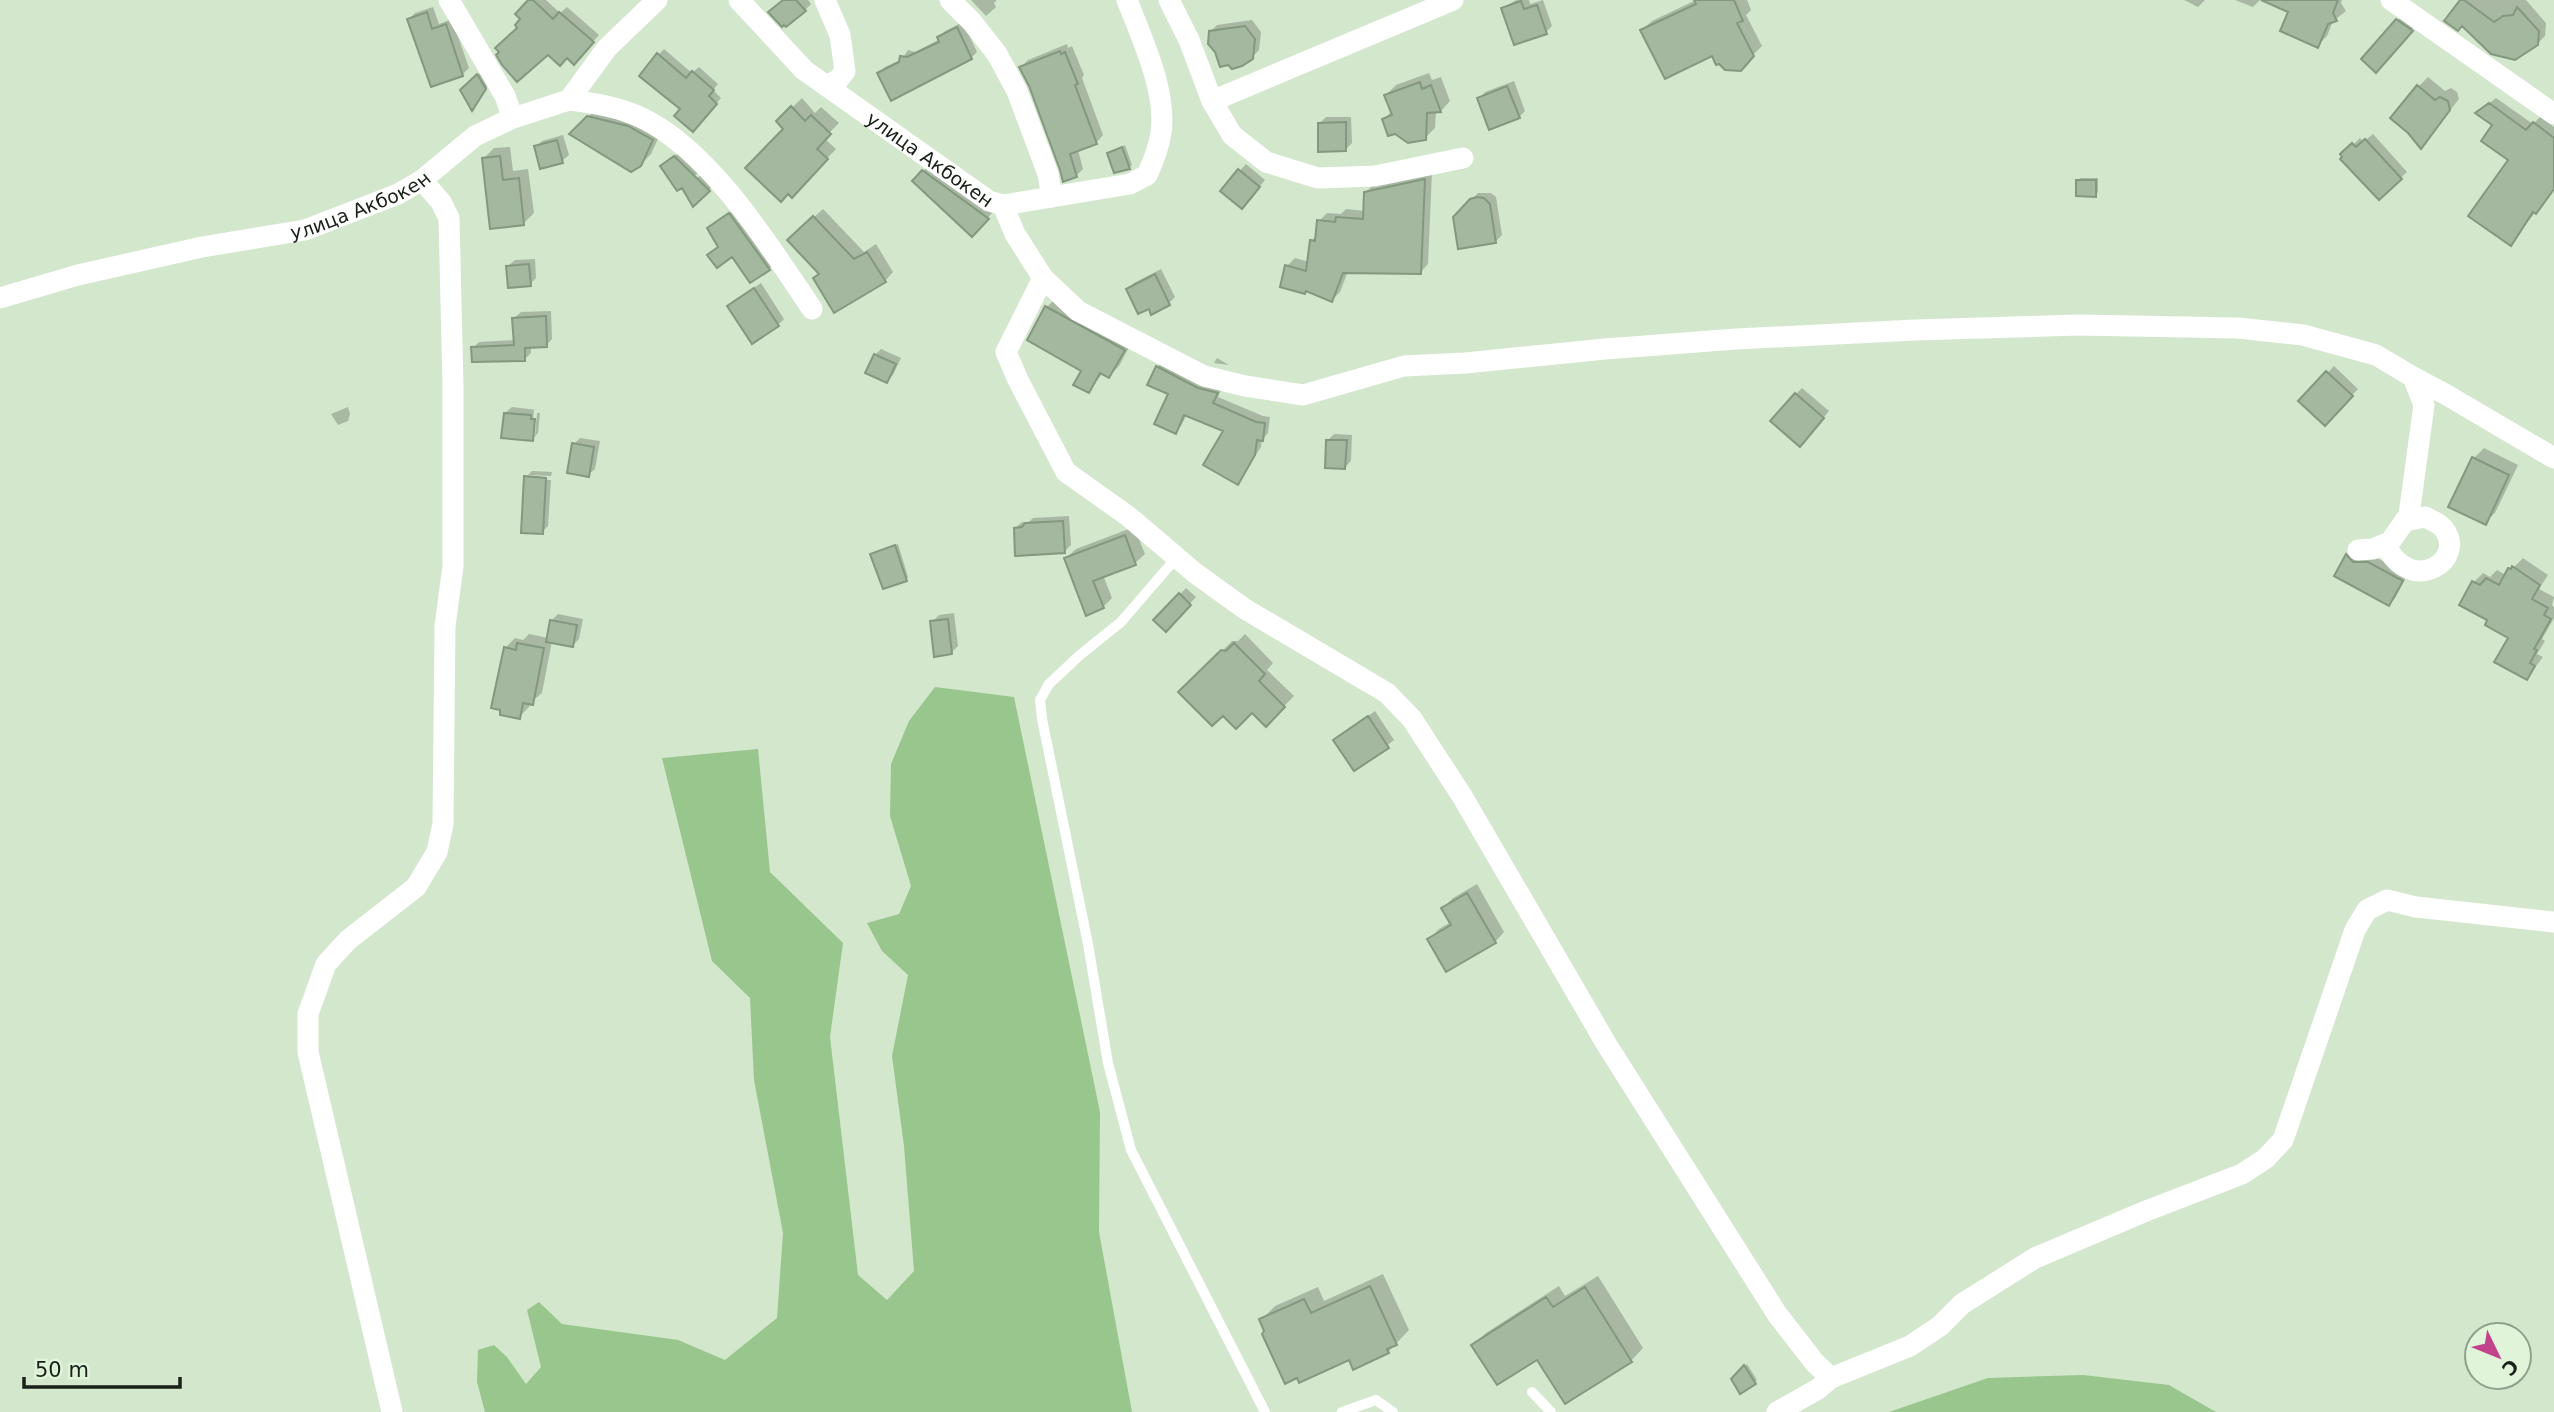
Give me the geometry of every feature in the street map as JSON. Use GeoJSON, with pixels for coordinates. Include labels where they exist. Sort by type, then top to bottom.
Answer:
{"type":"FeatureCollection","features":[{"type":"Feature","properties":{"kind":"street"},"geometry":{"type":"LineString","coordinates":[[449,0],[505,96],[513,118]]}},
{"type":"Feature","properties":{"kind":"street"},"geometry":{"type":"LineString","coordinates":[[657,0],[607,48],[569,100],[600,104],[642,118],[678,142],[720,182],[777,257],[811,309]]}},
{"type":"Feature","properties":{"kind":"street","name":"улица Акбокен"},"geometry":{"type":"LineString","coordinates":[[739,0],[804,69],[989,201],[1003,205],[1130,184],[1147,175],[1161,133],[1161,99],[1127,0]]}},
{"type":"Feature","properties":{"kind":"street"},"geometry":{"type":"LineString","coordinates":[[825,0],[840,35],[845,71],[838,80],[827,85]]}},
{"type":"Feature","properties":{"kind":"street"},"geometry":{"type":"LineString","coordinates":[[950,0],[972,22],[997,54],[1017,91],[1048,174],[1052,197]]}},
{"type":"Feature","properties":{"kind":"street"},"geometry":{"type":"LineString","coordinates":[[1169,0],[1189,40],[1212,101],[1231,135],[1266,163],[1318,178],[1375,176],[1464,158]]}},
{"type":"Feature","properties":{"kind":"street"},"geometry":{"type":"LineString","coordinates":[[1212,101],[1453,0]]}},
{"type":"Feature","properties":{"kind":"street"},"geometry":{"type":"LineString","coordinates":[[2391,0],[2554,114]]}},
{"type":"Feature","properties":{"kind":"street","name":"улица Акбокен"},"geometry":{"type":"LineString","coordinates":[[0,298],[78,275],[202,247],[305,230],[398,194],[422,180],[475,136],[513,118],[569,100]]}},
{"type":"Feature","properties":{"kind":"street"},"geometry":{"type":"LineString","coordinates":[[392,1412],[308,1052],[308,1014],[327,964],[348,940],[416,887],[438,852],[443,824],[445,626],[453,566],[449,218],[441,202],[422,180]]}},
{"type":"Feature","properties":{"kind":"street"},"geometry":{"type":"LineString","coordinates":[[1003,205],[1014,234],[1043,278],[1078,311],[1203,376],[1245,386],[1303,395],[1404,366],[1736,340],[1915,330],[2079,325],[2238,328],[2303,335],[2376,355],[2554,458]]}},
{"type":"Feature","properties":{"kind":"street"},"geometry":{"type":"LineString","coordinates":[[1043,278],[1006,352],[1066,472],[1128,516],[1245,609],[1387,692],[1412,719],[1468,806],[1607,1045],[1777,1314],[1815,1363],[1831,1378]]}},
{"type":"Feature","properties":{"kind":"street"},"geometry":{"type":"LineString","coordinates":[[2358,550],[2372,549],[2390,542],[2409,515],[2424,404],[2413,377]]}},
{"type":"Feature","properties":{"kind":"street"},"geometry":{"type":"LineString","coordinates":[[2385,544],[2390,553],[2417,572],[2426,572],[2436,567],[2446,556],[2449,537],[2442,526],[2425,517],[2405,521]]}},
{"type":"Feature","properties":{"kind":"street"},"geometry":{"type":"LineString","coordinates":[[1777,1412],[1831,1378],[1910,1346],[1940,1326],[1962,1304],[2035,1258],[2242,1174],[2265,1159],[2283,1140],[2350,943],[2367,910],[2387,900],[2416,907],[2554,922]]}},
{"type":"Feature","properties":{"kind":"lane"},"geometry":{"type":"LineString","coordinates":[[1177,557],[1121,622],[1080,654],[1049,684],[1040,700],[1088,944],[1108,1063],[1131,1150],[1265,1412]]}},
{"type":"Feature","properties":{"kind":"lane"},"geometry":{"type":"LineString","coordinates":[[1532,1392],[1551,1412]]}},
{"type":"Feature","properties":{"kind":"lane"},"geometry":{"type":"LineString","coordinates":[[1342,1412],[1376,1400],[1393,1412]]}},
{"type":"Feature","properties":{"kind":"green space"},"geometry":{"type":"Polygon","coordinates":[[[935,687],[1014,697],[1100,1112],[1099,1232],[1132,1412],[485,1412],[477,1382],[478,1350],[494,1345],[507,1357],[526,1384],[541,1367],[527,1310],[539,1302],[562,1324],[678,1340],[725,1360],[777,1318],[783,1233],[754,1080],[750,998],[712,961],[662,758],[758,749],[770,872],[843,943],[830,1037],[858,1275],[887,1300],[914,1271],[904,1146],[892,1056],[908,975],[882,951],[867,923],[899,914],[911,886],[890,816],[891,764],[909,721],[935,687]]]}},
{"type":"Feature","properties":{"kind":"green space"},"geometry":{"type":"Polygon","coordinates":[[[2083,1375],[2169,1385],[2216,1412],[1889,1412],[1988,1378],[2083,1375]]]}},
{"type":"Feature","properties":{"kind":"building"},"geometry":{"type":"Polygon","coordinates":[[[528,0],[533,0],[553,19],[559,12],[594,42],[574,65],[567,58],[560,66],[548,55],[517,82],[502,65],[496,55],[499,52],[495,48],[517,28],[515,25],[520,19],[515,14],[528,0]]]}},
{"type":"Feature","properties":{"kind":"building"},"geometry":{"type":"Polygon","coordinates":[[[783,0],[796,0],[806,11],[786,27],[782,27],[768,12],[783,0]]]}},
{"type":"Feature","properties":{"kind":"building"},"geometry":{"type":"Polygon","coordinates":[[[1694,0],[1734,0],[1743,21],[1737,23],[1754,56],[1741,71],[1725,70],[1719,64],[1716,65],[1712,56],[1665,79],[1640,30],[1696,4],[1694,0]]]}},
{"type":"Feature","properties":{"kind":"building"},"geometry":{"type":"Polygon","coordinates":[[[2261,0],[2338,0],[2333,13],[2337,21],[2328,24],[2318,48],[2280,31],[2288,12],[2261,0]]]}},
{"type":"Feature","properties":{"kind":"building"},"geometry":{"type":"Polygon","coordinates":[[[2460,0],[2464,0],[2494,22],[2503,16],[2513,15],[2517,7],[2539,31],[2538,45],[2515,60],[2491,54],[2462,26],[2458,31],[2444,21],[2460,0]]]}},
{"type":"Feature","properties":{"kind":"building"},"geometry":{"type":"Polygon","coordinates":[[[1521,1],[1524,9],[1537,5],[1547,34],[1514,45],[1501,8],[1521,1]]]}},
{"type":"Feature","properties":{"kind":"building"},"geometry":{"type":"Polygon","coordinates":[[[427,12],[432,29],[446,24],[463,76],[431,87],[407,19],[427,12]]]}},
{"type":"Feature","properties":{"kind":"building"},"geometry":{"type":"Polygon","coordinates":[[[2396,19],[2413,31],[2376,73],[2361,59],[2396,19]]]}},
{"type":"Feature","properties":{"kind":"building"},"geometry":{"type":"Polygon","coordinates":[[[1245,26],[1255,39],[1253,59],[1232,69],[1228,65],[1220,67],[1215,52],[1208,44],[1209,31],[1245,26]]]}},
{"type":"Feature","properties":{"kind":"building"},"geometry":{"type":"Polygon","coordinates":[[[957,27],[972,59],[891,101],[877,73],[899,62],[900,56],[907,57],[939,42],[937,37],[957,27]]]}},
{"type":"Feature","properties":{"kind":"building"},"geometry":{"type":"Polygon","coordinates":[[[1060,51],[1061,54],[1065,52],[1078,84],[1075,85],[1097,144],[1070,154],[1077,177],[1063,182],[1029,86],[1019,67],[1060,51]]]}},
{"type":"Feature","properties":{"kind":"building"},"geometry":{"type":"Polygon","coordinates":[[[657,53],[686,78],[692,71],[714,90],[709,96],[717,104],[693,132],[674,116],[680,109],[639,76],[657,53]]]}},
{"type":"Feature","properties":{"kind":"building"},"geometry":{"type":"Polygon","coordinates":[[[477,74],[486,89],[472,111],[460,90],[477,74]]]}},
{"type":"Feature","properties":{"kind":"building"},"geometry":{"type":"Polygon","coordinates":[[[1420,82],[1422,89],[1431,85],[1441,112],[1427,113],[1426,140],[1408,143],[1395,134],[1388,136],[1382,119],[1392,115],[1384,95],[1420,82]]]}},
{"type":"Feature","properties":{"kind":"building"},"geometry":{"type":"Polygon","coordinates":[[[2417,85],[2435,100],[2440,97],[2448,101],[2450,110],[2421,149],[2408,133],[2390,118],[2417,85]]]}},
{"type":"Feature","properties":{"kind":"building"},"geometry":{"type":"Polygon","coordinates":[[[1507,86],[1520,118],[1489,130],[1477,98],[1507,86]]]}},
{"type":"Feature","properties":{"kind":"building"},"geometry":{"type":"Polygon","coordinates":[[[2489,103],[2526,130],[2533,122],[2554,138],[2554,189],[2536,214],[2533,212],[2511,246],[2468,216],[2508,160],[2481,141],[2492,125],[2475,113],[2489,103]]]}},
{"type":"Feature","properties":{"kind":"building"},"geometry":{"type":"Polygon","coordinates":[[[791,106],[805,121],[811,115],[831,134],[817,149],[828,159],[792,198],[788,194],[781,202],[745,168],[783,129],[776,121],[791,106]]]}},
{"type":"Feature","properties":{"kind":"building"},"geometry":{"type":"Polygon","coordinates":[[[587,116],[628,126],[653,140],[641,166],[631,172],[569,134],[587,116]]]}},
{"type":"Feature","properties":{"kind":"building"},"geometry":{"type":"Polygon","coordinates":[[[1346,122],[1346,151],[1318,152],[1318,123],[1346,122]]]}},
{"type":"Feature","properties":{"kind":"building"},"geometry":{"type":"Polygon","coordinates":[[[2365,139],[2402,179],[2379,200],[2340,159],[2340,154],[2352,143],[2356,147],[2365,139]]]}},
{"type":"Feature","properties":{"kind":"building"},"geometry":{"type":"Polygon","coordinates":[[[557,140],[563,163],[540,169],[534,146],[557,140]]]}},
{"type":"Feature","properties":{"kind":"building"},"geometry":{"type":"Polygon","coordinates":[[[1122,147],[1130,169],[1114,173],[1107,153],[1122,147]]]}},
{"type":"Feature","properties":{"kind":"building"},"geometry":{"type":"Polygon","coordinates":[[[500,156],[503,180],[519,178],[524,225],[490,229],[482,158],[500,156]]]}},
{"type":"Feature","properties":{"kind":"building"},"geometry":{"type":"Polygon","coordinates":[[[674,156],[710,191],[693,207],[682,188],[677,191],[660,166],[674,156]]]}},
{"type":"Feature","properties":{"kind":"building"},"geometry":{"type":"Polygon","coordinates":[[[1238,169],[1260,187],[1242,209],[1220,191],[1238,169]]]}},
{"type":"Feature","properties":{"kind":"building"},"geometry":{"type":"Polygon","coordinates":[[[922,170],[989,219],[972,237],[912,181],[922,170]]]}},
{"type":"Feature","properties":{"kind":"building"},"geometry":{"type":"Polygon","coordinates":[[[1425,179],[1421,274],[1343,273],[1332,302],[1306,291],[1305,294],[1280,287],[1285,265],[1306,271],[1310,240],[1315,241],[1317,220],[1335,222],[1336,217],[1363,219],[1364,192],[1425,179]]]}},
{"type":"Feature","properties":{"kind":"building"},"geometry":{"type":"Polygon","coordinates":[[[2076,180],[2096,180],[2096,197],[2076,196],[2076,180]]]}},
{"type":"Feature","properties":{"kind":"building"},"geometry":{"type":"Polygon","coordinates":[[[1484,198],[1490,204],[1496,243],[1458,249],[1453,217],[1470,199],[1484,198]]]}},
{"type":"Feature","properties":{"kind":"building"},"geometry":{"type":"Polygon","coordinates":[[[729,213],[770,270],[750,283],[732,257],[717,268],[707,255],[718,247],[707,228],[729,213]]]}},
{"type":"Feature","properties":{"kind":"building"},"geometry":{"type":"Polygon","coordinates":[[[813,216],[854,259],[867,252],[886,282],[834,313],[813,278],[819,274],[787,240],[813,216]]]}},
{"type":"Feature","properties":{"kind":"building"},"geometry":{"type":"Polygon","coordinates":[[[529,264],[531,286],[508,288],[506,266],[529,264]]]}},
{"type":"Feature","properties":{"kind":"building"},"geometry":{"type":"Polygon","coordinates":[[[1155,274],[1170,305],[1151,315],[1149,309],[1138,314],[1126,289],[1155,274]]]}},
{"type":"Feature","properties":{"kind":"building"},"geometry":{"type":"Polygon","coordinates":[[[754,288],[779,326],[752,344],[727,306],[754,288]]]}},
{"type":"Feature","properties":{"kind":"building"},"geometry":{"type":"Polygon","coordinates":[[[1045,306],[1125,350],[1109,378],[1100,373],[1089,393],[1073,385],[1081,371],[1027,340],[1045,306]]]}},
{"type":"Feature","properties":{"kind":"building"},"geometry":{"type":"Polygon","coordinates":[[[546,316],[547,347],[525,348],[525,361],[472,362],[471,347],[514,345],[512,318],[546,316]]]}},
{"type":"Feature","properties":{"kind":"building"},"geometry":{"type":"Polygon","coordinates":[[[874,354],[896,364],[887,383],[865,373],[874,354]]]}},
{"type":"Feature","properties":{"kind":"building"},"geometry":{"type":"Polygon","coordinates":[[[1156,366],[1198,388],[1218,393],[1213,403],[1256,422],[1265,423],[1263,441],[1257,440],[1255,455],[1238,485],[1203,465],[1223,431],[1184,415],[1176,434],[1154,424],[1168,394],[1147,385],[1156,366]]]}},
{"type":"Feature","properties":{"kind":"building"},"geometry":{"type":"Polygon","coordinates":[[[2326,371],[2353,396],[2325,426],[2298,401],[2326,371]]]}},
{"type":"Feature","properties":{"kind":"building"},"geometry":{"type":"Polygon","coordinates":[[[1795,393],[1824,418],[1800,447],[1770,421],[1795,393]]]}},
{"type":"Feature","properties":{"kind":"building"},"geometry":{"type":"Polygon","coordinates":[[[504,413],[531,415],[531,419],[535,419],[533,441],[501,438],[504,413]]]}},
{"type":"Feature","properties":{"kind":"building"},"geometry":{"type":"Polygon","coordinates":[[[1326,440],[1347,440],[1345,469],[1325,468],[1326,440]]]}},
{"type":"Feature","properties":{"kind":"building"},"geometry":{"type":"Polygon","coordinates":[[[572,443],[594,447],[589,477],[567,473],[572,443]]]}},
{"type":"Feature","properties":{"kind":"building"},"geometry":{"type":"Polygon","coordinates":[[[2472,457],[2509,475],[2486,525],[2448,507],[2472,457]]]}},
{"type":"Feature","properties":{"kind":"building"},"geometry":{"type":"Polygon","coordinates":[[[524,476],[546,478],[543,534],[521,533],[524,476]]]}},
{"type":"Feature","properties":{"kind":"building"},"geometry":{"type":"Polygon","coordinates":[[[1063,521],[1065,553],[1015,556],[1014,528],[1022,527],[1025,523],[1063,521]]]}},
{"type":"Feature","properties":{"kind":"building"},"geometry":{"type":"Polygon","coordinates":[[[1125,535],[1136,565],[1093,581],[1104,608],[1086,616],[1064,558],[1125,535]]]}},
{"type":"Feature","properties":{"kind":"building"},"geometry":{"type":"Polygon","coordinates":[[[895,545],[907,581],[883,589],[870,554],[895,545]]]}},
{"type":"Feature","properties":{"kind":"building"},"geometry":{"type":"Polygon","coordinates":[[[2346,554],[2353,562],[2368,562],[2403,581],[2389,606],[2334,576],[2346,554]]]}},
{"type":"Feature","properties":{"kind":"building"},"geometry":{"type":"Polygon","coordinates":[[[2512,566],[2540,585],[2532,599],[2548,608],[2544,615],[2551,619],[2534,649],[2537,650],[2530,663],[2535,666],[2527,680],[2494,662],[2508,638],[2485,625],[2487,620],[2459,605],[2472,581],[2480,585],[2486,578],[2499,585],[2508,568],[2511,569],[2512,566]]]}},
{"type":"Feature","properties":{"kind":"building"},"geometry":{"type":"Polygon","coordinates":[[[1179,593],[1191,605],[1166,632],[1153,620],[1179,593]]]}},
{"type":"Feature","properties":{"kind":"building"},"geometry":{"type":"Polygon","coordinates":[[[948,619],[952,654],[934,657],[930,621],[948,619]]]}},
{"type":"Feature","properties":{"kind":"building"},"geometry":{"type":"Polygon","coordinates":[[[550,620],[577,625],[573,647],[546,642],[550,620]]]}},
{"type":"Feature","properties":{"kind":"building"},"geometry":{"type":"Polygon","coordinates":[[[517,643],[544,648],[533,705],[523,703],[520,719],[500,715],[500,710],[491,708],[504,647],[516,650],[517,643]]]}},
{"type":"Feature","properties":{"kind":"building"},"geometry":{"type":"Polygon","coordinates":[[[1234,643],[1265,674],[1259,681],[1285,707],[1266,727],[1252,713],[1236,729],[1223,716],[1212,726],[1178,692],[1221,650],[1226,651],[1234,643]]]}},
{"type":"Feature","properties":{"kind":"building"},"geometry":{"type":"Polygon","coordinates":[[[1368,716],[1389,748],[1354,771],[1333,740],[1368,716]]]}},
{"type":"Feature","properties":{"kind":"building"},"geometry":{"type":"Polygon","coordinates":[[[1467,893],[1496,943],[1446,972],[1427,939],[1451,925],[1441,908],[1467,893]]]}},
{"type":"Feature","properties":{"kind":"building"},"geometry":{"type":"Polygon","coordinates":[[[1370,1286],[1397,1345],[1387,1349],[1389,1353],[1353,1370],[1349,1360],[1299,1383],[1297,1378],[1285,1384],[1262,1334],[1264,1331],[1259,1319],[1304,1299],[1311,1313],[1370,1286]]]}},
{"type":"Feature","properties":{"kind":"building"},"geometry":{"type":"Polygon","coordinates":[[[1585,1287],[1632,1362],[1565,1404],[1537,1360],[1497,1385],[1471,1345],[1546,1297],[1553,1307],[1585,1287]]]}},
{"type":"Feature","properties":{"kind":"building"},"geometry":{"type":"Polygon","coordinates":[[[1744,1365],[1756,1384],[1740,1394],[1731,1379],[1744,1365]]]}}]}
